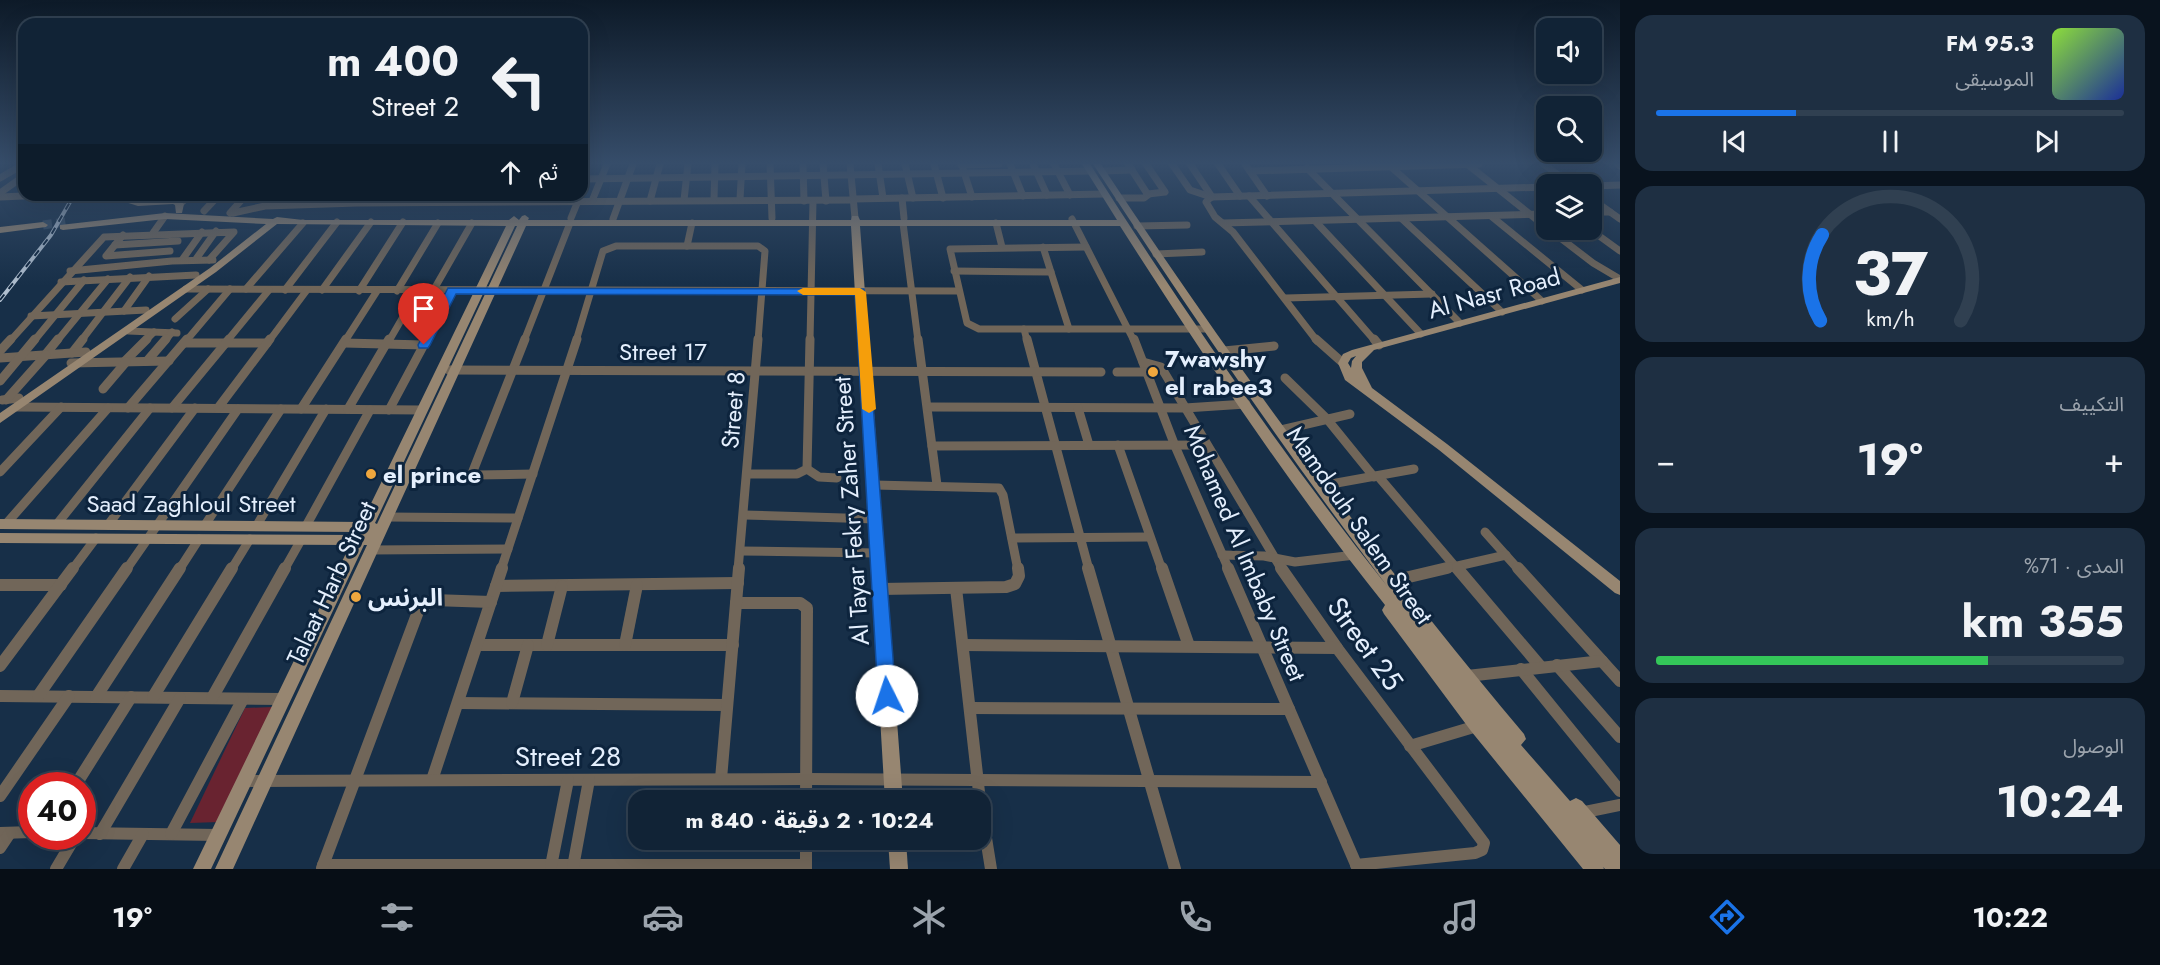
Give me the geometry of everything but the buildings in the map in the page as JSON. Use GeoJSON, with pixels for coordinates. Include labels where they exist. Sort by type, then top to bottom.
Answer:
{"type":"FeatureCollection","features":[{"type":"Feature","properties":{"kind":"main road"},"geometry":{"type":"LineString","coordinates":[[169,205],[174,211]]}},
{"type":"Feature","properties":{"kind":"main road"},"geometry":{"type":"LineString","coordinates":[[173,205],[174,211]]}},
{"type":"Feature","properties":{"kind":"main road","name":"Mamdouh Salem Street"},"geometry":{"type":"LineString","coordinates":[[1112,205],[1208,329],[1320,486],[1389,589],[1389,611],[1477,726],[1595,869]]}},
{"type":"Feature","properties":{"kind":"main road","name":"Mamdouh Salem Street"},"geometry":{"type":"LineString","coordinates":[[1121,205],[1127,223]]}},
{"type":"Feature","properties":{"kind":"main road"},"geometry":{"type":"LineString","coordinates":[[174,211],[270,216],[519,220],[772,218],[812,220]]}},
{"type":"Feature","properties":{"kind":"main road"},"geometry":{"type":"LineString","coordinates":[[64,225],[174,211],[270,216],[303,223],[472,223],[519,220]]}},
{"type":"Feature","properties":{"kind":"main road"},"geometry":{"type":"LineString","coordinates":[[0,411],[18,403],[85,357],[270,216]]}},
{"type":"Feature","properties":{"kind":"main road"},"geometry":{"type":"LineString","coordinates":[[0,419],[72,358],[85,357],[128,331],[186,289],[270,216]]}},
{"type":"Feature","properties":{"kind":"main road","name":"Talaat Harb Street"},"geometry":{"type":"LineString","coordinates":[[224,869],[384,522],[448,370],[519,220]]}},
{"type":"Feature","properties":{"kind":"main road"},"geometry":{"type":"LineString","coordinates":[[571,220],[692,223],[812,220],[996,223],[1073,221]]}},
{"type":"Feature","properties":{"kind":"main road","name":"Al Tayar Fekry Zaher Street"},"geometry":{"type":"LineString","coordinates":[[855,220],[867,371],[893,790]]}},
{"type":"Feature","properties":{"kind":"main road"},"geometry":{"type":"LineString","coordinates":[[904,221],[1127,223]]}},
{"type":"Feature","properties":{"kind":"main road"},"geometry":{"type":"LineString","coordinates":[[0,230],[41,228],[0,235]]}},
{"type":"Feature","properties":{"kind":"main road","name":"Mamdouh Salem Street"},"geometry":{"type":"LineString","coordinates":[[1155,259],[1193,329],[1355,555],[1389,589],[1467,676],[1620,859]]}},
{"type":"Feature","properties":{"kind":"main road","name":"Al Nasr Road"},"geometry":{"type":"LineString","coordinates":[[1343,363],[1351,354],[1378,345],[1620,280]]}},
{"type":"Feature","properties":{"kind":"main road"},"geometry":{"type":"LineString","coordinates":[[1368,392],[1356,368],[1357,361],[1378,345]]}},
{"type":"Feature","properties":{"kind":"main road"},"geometry":{"type":"LineString","coordinates":[[1343,363],[1349,377],[1443,447],[1620,590]]}},
{"type":"Feature","properties":{"kind":"main road","name":"Talaat Harb Street"},"geometry":{"type":"LineString","coordinates":[[202,869],[422,410],[448,370]]}},
{"type":"Feature","properties":{"kind":"main road","name":"Saad Zaghloul Street"},"geometry":{"type":"LineString","coordinates":[[2,533],[57,524],[366,526],[384,522]]}},
{"type":"Feature","properties":{"kind":"main road","name":"Saad Zaghloul Street"},"geometry":{"type":"LineString","coordinates":[[2,533],[96,538],[360,540],[373,545]]}},
{"type":"Feature","properties":{"kind":"main road"},"geometry":{"type":"LineString","coordinates":[[1389,589],[1409,623],[1617,869]]}},
{"type":"Feature","properties":{"kind":"main road"},"geometry":{"type":"LineString","coordinates":[[898,850],[900,869]]}},
{"type":"Feature","properties":{"kind":"street"},"geometry":{"type":"LineString","coordinates":[[153,233],[180,205]]}},
{"type":"Feature","properties":{"kind":"street"},"geometry":{"type":"LineString","coordinates":[[204,212],[211,205]]}},
{"type":"Feature","properties":{"kind":"street"},"geometry":{"type":"LineString","coordinates":[[231,213],[238,205]]}},
{"type":"Feature","properties":{"kind":"street"},"geometry":{"type":"LineString","coordinates":[[270,216],[272,205]]}},
{"type":"Feature","properties":{"kind":"street"},"geometry":{"type":"LineString","coordinates":[[270,216],[296,205],[309,205]]}},
{"type":"Feature","properties":{"kind":"street"},"geometry":{"type":"LineString","coordinates":[[533,474],[476,475],[473,472],[577,205]]}},
{"type":"Feature","properties":{"kind":"street"},"geometry":{"type":"LineString","coordinates":[[614,219],[620,205]]}},
{"type":"Feature","properties":{"kind":"street"},"geometry":{"type":"LineString","coordinates":[[771,205],[772,218]]}},
{"type":"Feature","properties":{"kind":"street"},"geometry":{"type":"LineString","coordinates":[[807,470],[813,205]]}},
{"type":"Feature","properties":{"kind":"street"},"geometry":{"type":"LineString","coordinates":[[853,205],[855,220]]}},
{"type":"Feature","properties":{"kind":"street"},"geometry":{"type":"LineString","coordinates":[[903,205],[937,485]]}},
{"type":"Feature","properties":{"kind":"street"},"geometry":{"type":"LineString","coordinates":[[1208,205],[1286,298],[1310,334],[1343,363]]}},
{"type":"Feature","properties":{"kind":"street"},"geometry":{"type":"LineString","coordinates":[[1257,205],[1378,345]]}},
{"type":"Feature","properties":{"kind":"street"},"geometry":{"type":"LineString","coordinates":[[1344,205],[1460,323]]}},
{"type":"Feature","properties":{"kind":"street"},"geometry":{"type":"LineString","coordinates":[[1434,205],[1542,301]]}},
{"type":"Feature","properties":{"kind":"street"},"geometry":{"type":"LineString","coordinates":[[1518,205],[1536,219]]}},
{"type":"Feature","properties":{"kind":"street"},"geometry":{"type":"LineString","coordinates":[[1602,206],[1620,219]]}},
{"type":"Feature","properties":{"kind":"street"},"geometry":{"type":"LineString","coordinates":[[1602,212],[1610,212]]}},
{"type":"Feature","properties":{"kind":"street"},"geometry":{"type":"LineString","coordinates":[[1222,223],[1536,214]]}},
{"type":"Feature","properties":{"kind":"street"},"geometry":{"type":"LineString","coordinates":[[1491,216],[1582,290]]}},
{"type":"Feature","properties":{"kind":"street"},"geometry":{"type":"LineString","coordinates":[[1402,219],[1502,312]]}},
{"type":"Feature","properties":{"kind":"street","name":"Mohamed Al Imbaby Street"},"geometry":{"type":"LineString","coordinates":[[1073,221],[1130,329],[1175,446],[1357,867]]}},
{"type":"Feature","properties":{"kind":"street"},"geometry":{"type":"LineString","coordinates":[[285,290],[337,222]]}},
{"type":"Feature","properties":{"kind":"street"},"geometry":{"type":"LineString","coordinates":[[322,290],[371,222]]}},
{"type":"Feature","properties":{"kind":"street"},"geometry":{"type":"LineString","coordinates":[[359,291],[404,222]]}},
{"type":"Feature","properties":{"kind":"street"},"geometry":{"type":"LineString","coordinates":[[1316,222],[1421,334]]}},
{"type":"Feature","properties":{"kind":"street"},"geometry":{"type":"LineString","coordinates":[[246,290],[303,223]]}},
{"type":"Feature","properties":{"kind":"street"},"geometry":{"type":"LineString","coordinates":[[397,291],[438,223]]}},
{"type":"Feature","properties":{"kind":"street"},"geometry":{"type":"LineString","coordinates":[[433,291],[472,223]]}},
{"type":"Feature","properties":{"kind":"street"},"geometry":{"type":"LineString","coordinates":[[687,246],[692,223]]}},
{"type":"Feature","properties":{"kind":"street"},"geometry":{"type":"LineString","coordinates":[[996,223],[1002,247]]}},
{"type":"Feature","properties":{"kind":"street"},"geometry":{"type":"LineString","coordinates":[[1127,223],[1186,225]]}},
{"type":"Feature","properties":{"kind":"street"},"geometry":{"type":"LineString","coordinates":[[196,260],[216,231]]}},
{"type":"Feature","properties":{"kind":"street"},"geometry":{"type":"LineString","coordinates":[[0,351],[70,271],[99,240],[123,234],[216,231],[234,233],[212,260],[99,265],[70,271]]}},
{"type":"Feature","properties":{"kind":"street"},"geometry":{"type":"LineString","coordinates":[[124,311],[147,276],[184,232]]}},
{"type":"Feature","properties":{"kind":"street"},"geometry":{"type":"LineString","coordinates":[[182,260],[202,232]]}},
{"type":"Feature","properties":{"kind":"street"},"geometry":{"type":"LineString","coordinates":[[123,234],[106,256],[170,251]]}},
{"type":"Feature","properties":{"kind":"street"},"geometry":{"type":"LineString","coordinates":[[1602,238],[1620,251]]}},
{"type":"Feature","properties":{"kind":"street"},"geometry":{"type":"LineString","coordinates":[[1563,240],[1620,280]]}},
{"type":"Feature","properties":{"kind":"street"},"geometry":{"type":"LineString","coordinates":[[115,245],[178,241]]}},
{"type":"Feature","properties":{"kind":"street","name":"Street 8"},"geometry":{"type":"LineString","coordinates":[[592,290],[603,251],[609,248],[762,246],[765,251],[721,779]]}},
{"type":"Feature","properties":{"kind":"street"},"geometry":{"type":"LineString","coordinates":[[1086,247],[959,247],[949,251],[966,323],[979,328],[1208,329]]}},
{"type":"Feature","properties":{"kind":"street"},"geometry":{"type":"LineString","coordinates":[[1043,247],[1068,328]]}},
{"type":"Feature","properties":{"kind":"street"},"geometry":{"type":"LineString","coordinates":[[1155,259],[1202,252]]}},
{"type":"Feature","properties":{"kind":"street"},"geometry":{"type":"LineString","coordinates":[[122,278],[135,264]]}},
{"type":"Feature","properties":{"kind":"street"},"geometry":{"type":"LineString","coordinates":[[954,271],[1051,272]]}},
{"type":"Feature","properties":{"kind":"street"},"geometry":{"type":"LineString","coordinates":[[61,282],[196,274]]}},
{"type":"Feature","properties":{"kind":"street"},"geometry":{"type":"LineString","coordinates":[[0,358],[46,355],[72,358],[130,277]]}},
{"type":"Feature","properties":{"kind":"street"},"geometry":{"type":"LineString","coordinates":[[3,400],[46,355],[108,279]]}},
{"type":"Feature","properties":{"kind":"street"},"geometry":{"type":"LineString","coordinates":[[0,381],[84,280]]}},
{"type":"Feature","properties":{"kind":"street"},"geometry":{"type":"LineString","coordinates":[[186,289],[958,291]]}},
{"type":"Feature","properties":{"kind":"street"},"geometry":{"type":"LineString","coordinates":[[175,319],[208,289]]}},
{"type":"Feature","properties":{"kind":"street"},"geometry":{"type":"LineString","coordinates":[[128,408],[230,290]]}},
{"type":"Feature","properties":{"kind":"street"},"geometry":{"type":"LineString","coordinates":[[172,408],[269,290]]}},
{"type":"Feature","properties":{"kind":"street"},"geometry":{"type":"LineString","coordinates":[[218,408],[307,290]]}},
{"type":"Feature","properties":{"kind":"street"},"geometry":{"type":"LineString","coordinates":[[432,780],[592,290]]}},
{"type":"Feature","properties":{"kind":"street"},"geometry":{"type":"LineString","coordinates":[[301,409],[377,291]]}},
{"type":"Feature","properties":{"kind":"street"},"geometry":{"type":"LineString","coordinates":[[348,410],[418,291]]}},
{"type":"Feature","properties":{"kind":"street"},"geometry":{"type":"LineString","coordinates":[[389,410],[452,291]]}},
{"type":"Feature","properties":{"kind":"street"},"geometry":{"type":"LineString","coordinates":[[1286,298],[1432,294]]}},
{"type":"Feature","properties":{"kind":"street"},"geometry":{"type":"LineString","coordinates":[[31,316],[146,310]]}},
{"type":"Feature","properties":{"kind":"street"},"geometry":{"type":"LineString","coordinates":[[1024,329],[1053,445],[1109,646],[1175,869]]}},
{"type":"Feature","properties":{"kind":"street"},"geometry":{"type":"LineString","coordinates":[[128,331],[174,332],[147,361]]}},
{"type":"Feature","properties":{"kind":"street"},"geometry":{"type":"LineString","coordinates":[[103,388],[154,332]]}},
{"type":"Feature","properties":{"kind":"street"},"geometry":{"type":"LineString","coordinates":[[184,343],[267,343]]}},
{"type":"Feature","properties":{"kind":"street"},"geometry":{"type":"LineString","coordinates":[[344,343],[424,345]]}},
{"type":"Feature","properties":{"kind":"street"},"geometry":{"type":"LineString","coordinates":[[1224,351],[1274,346]]}},
{"type":"Feature","properties":{"kind":"street"},"geometry":{"type":"LineString","coordinates":[[85,357],[125,362],[169,361]]}},
{"type":"Feature","properties":{"kind":"street","name":"Street 25"},"geometry":{"type":"LineString","coordinates":[[1145,367],[1152,362],[1161,367],[1273,557],[1337,648],[1484,843],[1482,850],[1357,867]]}},
{"type":"Feature","properties":{"kind":"street"},"geometry":{"type":"LineString","coordinates":[[1117,372],[1145,367]]}},
{"type":"Feature","properties":{"kind":"street","name":"Street 17"},"geometry":{"type":"LineString","coordinates":[[448,370],[1101,372]]}},
{"type":"Feature","properties":{"kind":"street"},"geometry":{"type":"LineString","coordinates":[[1285,378],[1327,419],[1540,666]]}},
{"type":"Feature","properties":{"kind":"street"},"geometry":{"type":"LineString","coordinates":[[3,400],[62,407],[422,410]]}},
{"type":"Feature","properties":{"kind":"street"},"geometry":{"type":"LineString","coordinates":[[928,407],[1044,409],[1246,405]]}},
{"type":"Feature","properties":{"kind":"street"},"geometry":{"type":"LineString","coordinates":[[0,472],[62,407]]}},
{"type":"Feature","properties":{"kind":"street"},"geometry":{"type":"LineString","coordinates":[[2,533],[108,408]]}},
{"type":"Feature","properties":{"kind":"street"},"geometry":{"type":"LineString","coordinates":[[57,524],[150,408]]}},
{"type":"Feature","properties":{"kind":"street"},"geometry":{"type":"LineString","coordinates":[[108,525],[195,408]]}},
{"type":"Feature","properties":{"kind":"street"},"geometry":{"type":"LineString","coordinates":[[1078,408],[1089,445]]}},
{"type":"Feature","properties":{"kind":"street"},"geometry":{"type":"LineString","coordinates":[[38,696],[238,409]]}},
{"type":"Feature","properties":{"kind":"street"},"geometry":{"type":"LineString","coordinates":[[205,525],[281,409]]}},
{"type":"Feature","properties":{"kind":"street"},"geometry":{"type":"LineString","coordinates":[[257,525],[326,409]]}},
{"type":"Feature","properties":{"kind":"street"},"geometry":{"type":"LineString","coordinates":[[306,526],[370,410]]}},
{"type":"Feature","properties":{"kind":"street"},"geometry":{"type":"LineString","coordinates":[[1281,430],[1350,414]]}},
{"type":"Feature","properties":{"kind":"street"},"geometry":{"type":"LineString","coordinates":[[1118,445],[1189,646]]}},
{"type":"Feature","properties":{"kind":"street"},"geometry":{"type":"LineString","coordinates":[[932,446],[1206,446]]}},
{"type":"Feature","properties":{"kind":"street"},"geometry":{"type":"LineString","coordinates":[[1320,486],[1414,469]]}},
{"type":"Feature","properties":{"kind":"street"},"geometry":{"type":"LineString","coordinates":[[747,474],[797,474],[807,470]]}},
{"type":"Feature","properties":{"kind":"street"},"geometry":{"type":"LineString","coordinates":[[807,470],[819,477],[837,478]]}},
{"type":"Feature","properties":{"kind":"street"},"geometry":{"type":"LineString","coordinates":[[874,485],[999,488],[1003,495],[1019,576],[1015,584],[1006,588],[880,589]]}},
{"type":"Feature","properties":{"kind":"street"},"geometry":{"type":"LineString","coordinates":[[744,515],[876,519]]}},
{"type":"Feature","properties":{"kind":"street"},"geometry":{"type":"LineString","coordinates":[[384,522],[518,518]]}},
{"type":"Feature","properties":{"kind":"street"},"geometry":{"type":"LineString","coordinates":[[1485,532],[1620,681]]}},
{"type":"Feature","properties":{"kind":"street"},"geometry":{"type":"LineString","coordinates":[[1012,538],[1149,537]]}},
{"type":"Feature","properties":{"kind":"street"},"geometry":{"type":"LineString","coordinates":[[2,660],[96,538]]}},
{"type":"Feature","properties":{"kind":"street"},"geometry":{"type":"LineString","coordinates":[[96,697],[200,539]]}},
{"type":"Feature","properties":{"kind":"street"},"geometry":{"type":"LineString","coordinates":[[153,697],[250,539]]}},
{"type":"Feature","properties":{"kind":"street"},"geometry":{"type":"LineString","coordinates":[[212,698],[301,540]]}},
{"type":"Feature","properties":{"kind":"street"},"geometry":{"type":"LineString","coordinates":[[373,545],[508,549]]}},
{"type":"Feature","properties":{"kind":"street"},"geometry":{"type":"LineString","coordinates":[[741,551],[878,553]]}},
{"type":"Feature","properties":{"kind":"street"},"geometry":{"type":"LineString","coordinates":[[1222,555],[1273,557],[1295,562],[1355,555]]}},
{"type":"Feature","properties":{"kind":"street"},"geometry":{"type":"LineString","coordinates":[[1389,589],[1455,566],[1506,555]]}},
{"type":"Feature","properties":{"kind":"street"},"geometry":{"type":"LineString","coordinates":[[496,586],[738,583]]}},
{"type":"Feature","properties":{"kind":"street"},"geometry":{"type":"LineString","coordinates":[[0,585],[61,585]]}},
{"type":"Feature","properties":{"kind":"street"},"geometry":{"type":"LineString","coordinates":[[625,645],[636,585]]}},
{"type":"Feature","properties":{"kind":"street"},"geometry":{"type":"LineString","coordinates":[[547,645],[562,586]]}},
{"type":"Feature","properties":{"kind":"street"},"geometry":{"type":"LineString","coordinates":[[956,588],[978,790]]}},
{"type":"Feature","properties":{"kind":"street"},"geometry":{"type":"LineString","coordinates":[[491,602],[433,600],[419,609],[322,867],[806,867],[806,850]]}},
{"type":"Feature","properties":{"kind":"street"},"geometry":{"type":"LineString","coordinates":[[736,603],[800,603],[807,608],[806,790]]}},
{"type":"Feature","properties":{"kind":"street"},"geometry":{"type":"LineString","coordinates":[[477,645],[733,645]]}},
{"type":"Feature","properties":{"kind":"street"},"geometry":{"type":"LineString","coordinates":[[512,704],[528,645]]}},
{"type":"Feature","properties":{"kind":"street"},"geometry":{"type":"LineString","coordinates":[[963,645],[1337,648]]}},
{"type":"Feature","properties":{"kind":"street"},"geometry":{"type":"LineString","coordinates":[[1467,676],[1540,666],[1602,661]]}},
{"type":"Feature","properties":{"kind":"street"},"geometry":{"type":"LineString","coordinates":[[1557,665],[1620,737]]}},
{"type":"Feature","properties":{"kind":"street"},"geometry":{"type":"LineString","coordinates":[[1521,669],[1620,791]]}},
{"type":"Feature","properties":{"kind":"street"},"geometry":{"type":"LineString","coordinates":[[0,704],[3,700],[0,696],[283,699]]}},
{"type":"Feature","properties":{"kind":"street"},"geometry":{"type":"LineString","coordinates":[[0,796],[69,696]]}},
{"type":"Feature","properties":{"kind":"street"},"geometry":{"type":"LineString","coordinates":[[84,772],[131,697]]}},
{"type":"Feature","properties":{"kind":"street"},"geometry":{"type":"LineString","coordinates":[[100,834],[180,698]]}},
{"type":"Feature","properties":{"kind":"street"},"geometry":{"type":"LineString","coordinates":[[171,834],[243,699]]}},
{"type":"Feature","properties":{"kind":"street"},"geometry":{"type":"LineString","coordinates":[[458,703],[726,705]]}},
{"type":"Feature","properties":{"kind":"street"},"geometry":{"type":"LineString","coordinates":[[970,708],[1289,709]]}},
{"type":"Feature","properties":{"kind":"street"},"geometry":{"type":"LineString","coordinates":[[1410,746],[1477,726]]}},
{"type":"Feature","properties":{"kind":"street","name":"Street 28"},"geometry":{"type":"LineString","coordinates":[[244,781],[806,779],[977,782],[1321,782]]}},
{"type":"Feature","properties":{"kind":"street"},"geometry":{"type":"LineString","coordinates":[[551,866],[568,780]]}},
{"type":"Feature","properties":{"kind":"street"},"geometry":{"type":"LineString","coordinates":[[573,867],[589,780]]}},
{"type":"Feature","properties":{"kind":"street"},"geometry":{"type":"LineString","coordinates":[[1580,813],[1620,805]]}},
{"type":"Feature","properties":{"kind":"street"},"geometry":{"type":"LineString","coordinates":[[0,848],[5,833]]}},
{"type":"Feature","properties":{"kind":"street"},"geometry":{"type":"LineString","coordinates":[[96,834],[218,835]]}},
{"type":"Feature","properties":{"kind":"street"},"geometry":{"type":"LineString","coordinates":[[123,869],[143,834]]}},
{"type":"Feature","properties":{"kind":"street"},"geometry":{"type":"LineString","coordinates":[[56,869],[67,850]]}},
{"type":"Feature","properties":{"kind":"street"},"geometry":{"type":"LineString","coordinates":[[988,850],[991,869]]}},
{"type":"Feature","properties":{"kind":"shaded area"},"geometry":{"type":"Polygon","coordinates":[[[273,707],[219,822],[190,823],[245,708],[273,707]]]}},
{"type":"Feature","properties":{"kind":"tunnel"},"geometry":{"type":"LineString","coordinates":[[43,225],[66,222]]}},
{"type":"Feature","properties":{"kind":"railway"},"geometry":{"type":"LineString","coordinates":[[0,300],[51,235],[69,205]]}},
{"type":"Feature","properties":{"kind":"slow traffic"},"geometry":{"type":"LineString","coordinates":[[803,291],[860,292],[869,409]]}},
{"type":"Feature","properties":{"kind":"place","name":"7wawshy el rabee3"},"geometry":{"type":"Point","coordinates":[1153,372]}},
{"type":"Feature","properties":{"kind":"place","name":"el prince"},"geometry":{"type":"Point","coordinates":[371,474]}},
{"type":"Feature","properties":{"kind":"place","name":"البرنس"},"geometry":{"type":"Point","coordinates":[356,597]}},
{"type":"Feature","properties":{"kind":"route"},"geometry":{"type":"LineString","coordinates":[[424,345],[452,291],[860,292],[868,384],[887,696]]}}]}
